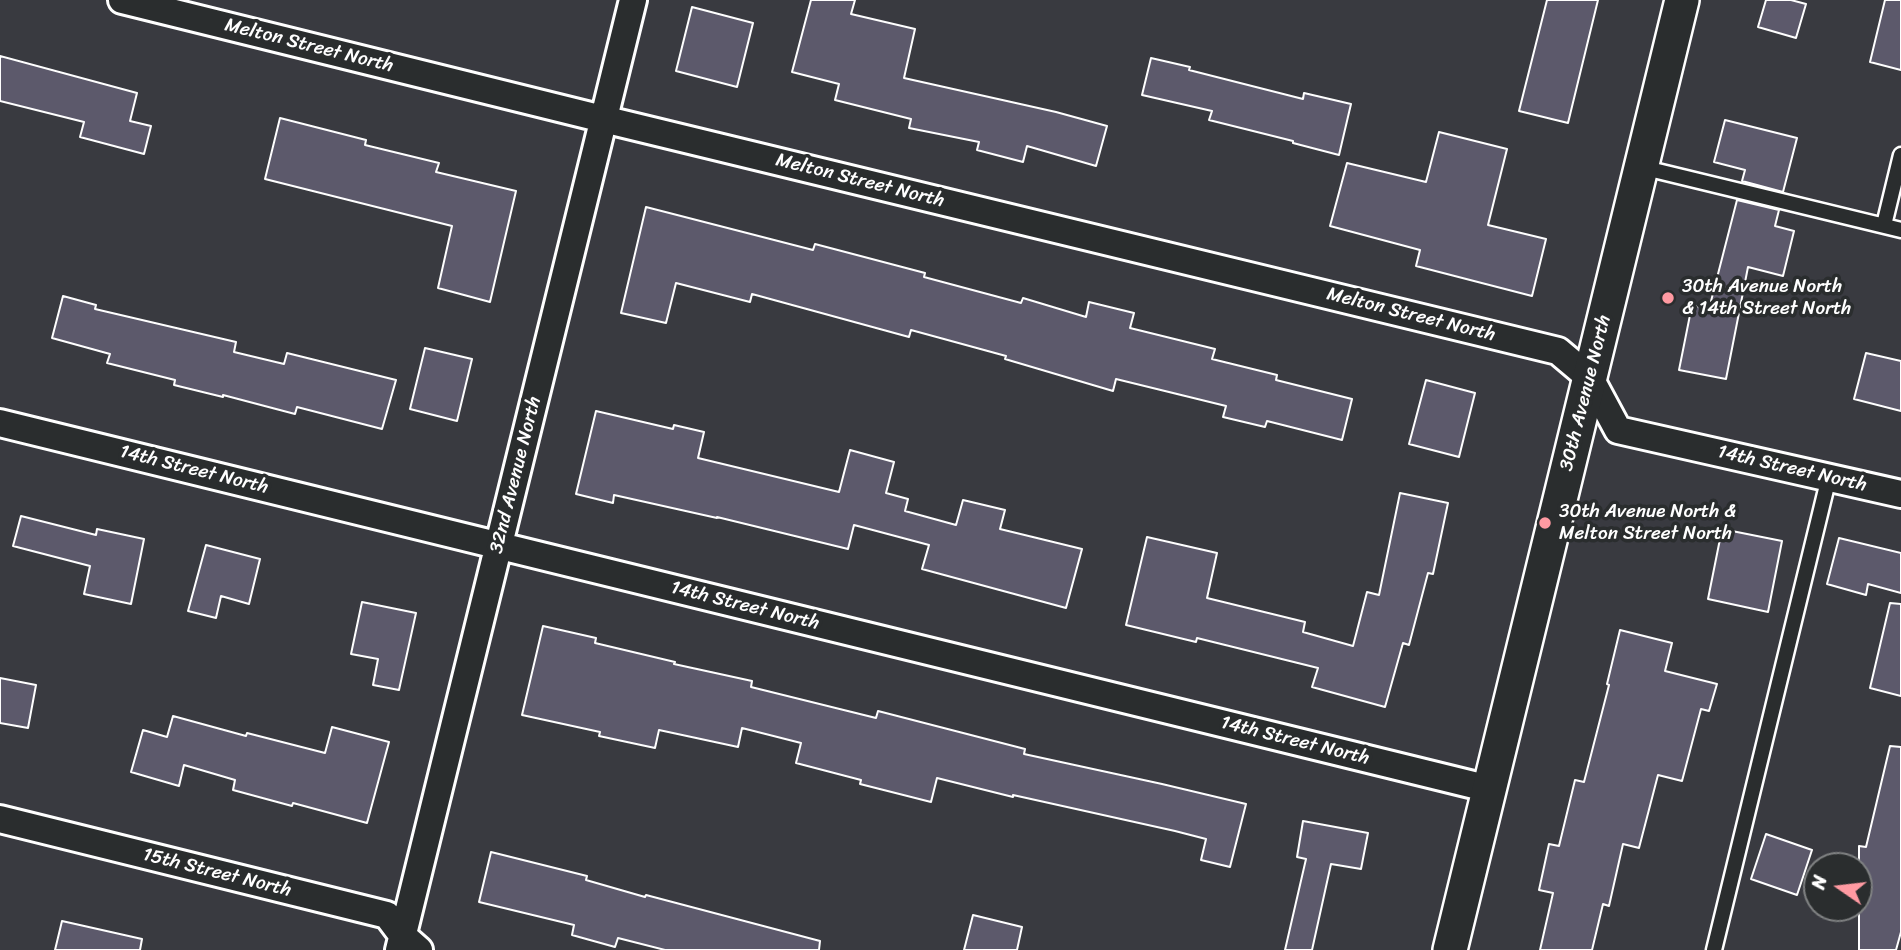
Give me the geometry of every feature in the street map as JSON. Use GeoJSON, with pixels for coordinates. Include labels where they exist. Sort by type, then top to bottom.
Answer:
{"type":"FeatureCollection","features":[{"type":"Feature","properties":{"kind":"street","name":"Melton Street North"},"geometry":{"type":"LineString","coordinates":[[122,0],[1558,351],[1590,378]]}},
{"type":"Feature","properties":{"kind":"street","name":"32nd Avenue North"},"geometry":{"type":"LineString","coordinates":[[407,945],[499,545],[633,0]]}},
{"type":"Feature","properties":{"kind":"street","name":"30th Avenue North"},"geometry":{"type":"LineString","coordinates":[[1450,950],[1682,0]]}},
{"type":"Feature","properties":{"kind":"street","name":"14th Street North"},"geometry":{"type":"LineString","coordinates":[[1590,378],[1618,430],[1901,494]]}},
{"type":"Feature","properties":{"kind":"street","name":"14th Street North"},"geometry":{"type":"LineString","coordinates":[[0,423],[1490,789]]}},
{"type":"Feature","properties":{"kind":"street","name":"15th Street North"},"geometry":{"type":"LineString","coordinates":[[0,819],[387,915],[407,945]]}},
{"type":"Feature","properties":{"kind":"lane"},"geometry":{"type":"LineString","coordinates":[[1884,225],[1901,155]]}},
{"type":"Feature","properties":{"kind":"lane"},"geometry":{"type":"LineString","coordinates":[[1641,166],[1901,230]]}},
{"type":"Feature","properties":{"kind":"lane"},"geometry":{"type":"LineString","coordinates":[[1714,950],[1829,477]]}},
{"type":"Feature","properties":{"kind":"building"},"geometry":{"type":"Polygon","coordinates":[[[811,0],[855,0],[851,14],[915,29],[904,78],[1107,126],[1096,166],[1027,146],[1023,162],[977,150],[979,142],[909,128],[911,119],[835,100],[839,84],[792,72],[811,0]]]}},
{"type":"Feature","properties":{"kind":"building"},"geometry":{"type":"Polygon","coordinates":[[[1547,0],[1598,0],[1568,123],[1519,111],[1547,0]]]}},
{"type":"Feature","properties":{"kind":"building"},"geometry":{"type":"Polygon","coordinates":[[[1766,0],[1791,0],[1806,4],[1796,38],[1758,27],[1766,0]]]}},
{"type":"Feature","properties":{"kind":"building"},"geometry":{"type":"Polygon","coordinates":[[[1885,0],[1901,0],[1901,70],[1870,62],[1885,0]]]}},
{"type":"Feature","properties":{"kind":"building"},"geometry":{"type":"Polygon","coordinates":[[[692,7],[753,23],[737,87],[676,71],[692,7]]]}},
{"type":"Feature","properties":{"kind":"building"},"geometry":{"type":"Polygon","coordinates":[[[0,56],[137,93],[130,121],[151,126],[144,154],[80,137],[84,122],[0,101],[0,56]]]}},
{"type":"Feature","properties":{"kind":"building"},"geometry":{"type":"Polygon","coordinates":[[[1151,58],[1303,99],[1304,93],[1351,104],[1339,155],[1209,120],[1212,111],[1142,95],[1151,58]]]}},
{"type":"Feature","properties":{"kind":"building"},"geometry":{"type":"Polygon","coordinates":[[[280,118],[366,140],[365,145],[439,163],[436,172],[516,191],[490,302],[438,288],[452,226],[265,179],[280,118]]]}},
{"type":"Feature","properties":{"kind":"building"},"geometry":{"type":"Polygon","coordinates":[[[1725,120],[1797,138],[1783,192],[1742,181],[1745,170],[1714,162],[1725,120]]]}},
{"type":"Feature","properties":{"kind":"building"},"geometry":{"type":"Polygon","coordinates":[[[1439,132],[1507,149],[1488,225],[1546,239],[1532,296],[1416,266],[1420,250],[1330,226],[1347,163],[1426,182],[1439,132]]]}},
{"type":"Feature","properties":{"kind":"building"},"geometry":{"type":"Polygon","coordinates":[[[1737,200],[1779,210],[1775,226],[1794,231],[1783,276],[1748,267],[1726,379],[1679,370],[1692,305],[1709,309],[1737,200]]]}},
{"type":"Feature","properties":{"kind":"building"},"geometry":{"type":"Polygon","coordinates":[[[646,207],[813,250],[815,244],[925,273],[924,277],[1021,303],[1023,298],[1086,317],[1089,302],[1134,313],[1130,328],[1215,349],[1212,359],[1277,375],[1276,380],[1352,399],[1342,440],[1267,421],[1265,427],[1223,417],[1226,406],[1116,379],[1113,391],[1005,359],[1006,356],[911,330],[909,337],[752,294],[750,302],[676,283],[666,323],[621,313],[646,207]]]}},
{"type":"Feature","properties":{"kind":"building"},"geometry":{"type":"Polygon","coordinates":[[[63,296],[96,305],[95,309],[236,342],[234,352],[284,364],[287,353],[396,380],[382,429],[297,407],[295,414],[223,397],[174,385],[175,380],[107,363],[110,354],[52,338],[63,296]]]}},
{"type":"Feature","properties":{"kind":"building"},"geometry":{"type":"Polygon","coordinates":[[[425,348],[472,359],[457,421],[410,409],[425,348]]]}},
{"type":"Feature","properties":{"kind":"building"},"geometry":{"type":"Polygon","coordinates":[[[1866,353],[1901,361],[1901,411],[1854,399],[1866,353]]]}},
{"type":"Feature","properties":{"kind":"building"},"geometry":{"type":"Polygon","coordinates":[[[1426,380],[1475,393],[1459,457],[1409,444],[1426,380]]]}},
{"type":"Feature","properties":{"kind":"building"},"geometry":{"type":"Polygon","coordinates":[[[596,411],[673,429],[674,425],[704,432],[698,458],[839,492],[850,450],[894,462],[886,493],[908,499],[905,511],[956,525],[963,500],[1005,510],[1000,529],[1082,549],[1066,608],[922,569],[929,545],[854,525],[848,549],[614,495],[613,503],[576,494],[596,411]]]}},
{"type":"Feature","properties":{"kind":"building"},"geometry":{"type":"Polygon","coordinates":[[[1400,493],[1448,503],[1433,574],[1428,573],[1409,645],[1403,643],[1385,707],[1312,687],[1318,668],[1197,638],[1196,642],[1126,625],[1147,537],[1217,553],[1207,598],[1305,622],[1303,632],[1353,646],[1367,592],[1379,595],[1400,493]]]}},
{"type":"Feature","properties":{"kind":"building"},"geometry":{"type":"Polygon","coordinates":[[[21,516],[96,535],[97,529],[144,539],[131,604],[84,594],[90,566],[13,546],[21,516]]]}},
{"type":"Feature","properties":{"kind":"building"},"geometry":{"type":"Polygon","coordinates":[[[1722,529],[1782,541],[1768,612],[1708,599],[1722,529]]]}},
{"type":"Feature","properties":{"kind":"building"},"geometry":{"type":"Polygon","coordinates":[[[1839,538],[1901,553],[1901,593],[1868,584],[1866,595],[1827,584],[1839,538]]]}},
{"type":"Feature","properties":{"kind":"building"},"geometry":{"type":"Polygon","coordinates":[[[206,545],[260,559],[249,604],[221,596],[216,618],[188,611],[206,545]]]}},
{"type":"Feature","properties":{"kind":"building"},"geometry":{"type":"Polygon","coordinates":[[[362,602],[416,613],[399,690],[373,685],[378,659],[351,654],[362,602]]]}},
{"type":"Feature","properties":{"kind":"building"},"geometry":{"type":"Polygon","coordinates":[[[1890,603],[1901,604],[1901,696],[1870,688],[1890,603]]]}},
{"type":"Feature","properties":{"kind":"building"},"geometry":{"type":"Polygon","coordinates":[[[543,626],[596,638],[595,643],[675,662],[674,664],[752,681],[751,687],[876,718],[878,711],[1025,749],[1024,754],[1246,804],[1230,867],[1201,860],[1206,839],[1175,831],[937,778],[931,802],[860,784],[861,780],[796,763],[801,743],[742,728],[738,747],[659,730],[655,748],[599,736],[600,732],[522,715],[543,626]]]}},
{"type":"Feature","properties":{"kind":"building"},"geometry":{"type":"Polygon","coordinates":[[[1620,630],[1672,643],[1665,671],[1717,684],[1709,711],[1701,709],[1682,781],[1658,775],[1639,848],[1623,844],[1609,906],[1603,904],[1592,950],[1540,950],[1553,893],[1539,890],[1549,844],[1559,846],[1575,780],[1584,782],[1620,630]]]}},
{"type":"Feature","properties":{"kind":"building"},"geometry":{"type":"Polygon","coordinates":[[[0,678],[36,685],[28,728],[0,723],[0,678]]]}},
{"type":"Feature","properties":{"kind":"building"},"geometry":{"type":"Polygon","coordinates":[[[173,716],[246,736],[247,733],[325,753],[332,727],[389,742],[367,823],[233,790],[235,780],[184,765],[179,786],[131,772],[143,730],[167,737],[173,716]]]}},
{"type":"Feature","properties":{"kind":"building"},"geometry":{"type":"Polygon","coordinates":[[[1890,746],[1901,747],[1901,932],[1896,950],[1859,950],[1859,922],[1873,922],[1873,852],[1859,852],[1859,846],[1866,847],[1890,746]]]}},
{"type":"Feature","properties":{"kind":"building"},"geometry":{"type":"Polygon","coordinates":[[[1303,821],[1368,833],[1361,869],[1331,864],[1312,950],[1285,950],[1306,859],[1297,857],[1303,821]]]}},
{"type":"Feature","properties":{"kind":"building"},"geometry":{"type":"Polygon","coordinates":[[[1766,834],[1812,850],[1803,852],[1803,877],[1797,895],[1751,879],[1766,834]]]}},
{"type":"Feature","properties":{"kind":"building"},"geometry":{"type":"Polygon","coordinates":[[[491,852],[587,876],[586,880],[645,897],[646,895],[820,941],[819,950],[665,950],[618,938],[615,947],[572,935],[574,925],[479,902],[491,852]]]}},
{"type":"Feature","properties":{"kind":"building"},"geometry":{"type":"Polygon","coordinates":[[[973,915],[1022,927],[1017,950],[964,950],[973,915]]]}},
{"type":"Feature","properties":{"kind":"building"},"geometry":{"type":"Polygon","coordinates":[[[62,921],[142,939],[140,950],[55,950],[62,921]]]}},
{"type":"Feature","properties":{"kind":"place","name":"30th Avenue North & 14th Street North"},"geometry":{"type":"Point","coordinates":[1668,298]}},
{"type":"Feature","properties":{"kind":"place","name":"30th Avenue North & Melton Street North"},"geometry":{"type":"Point","coordinates":[1545,523]}}]}
